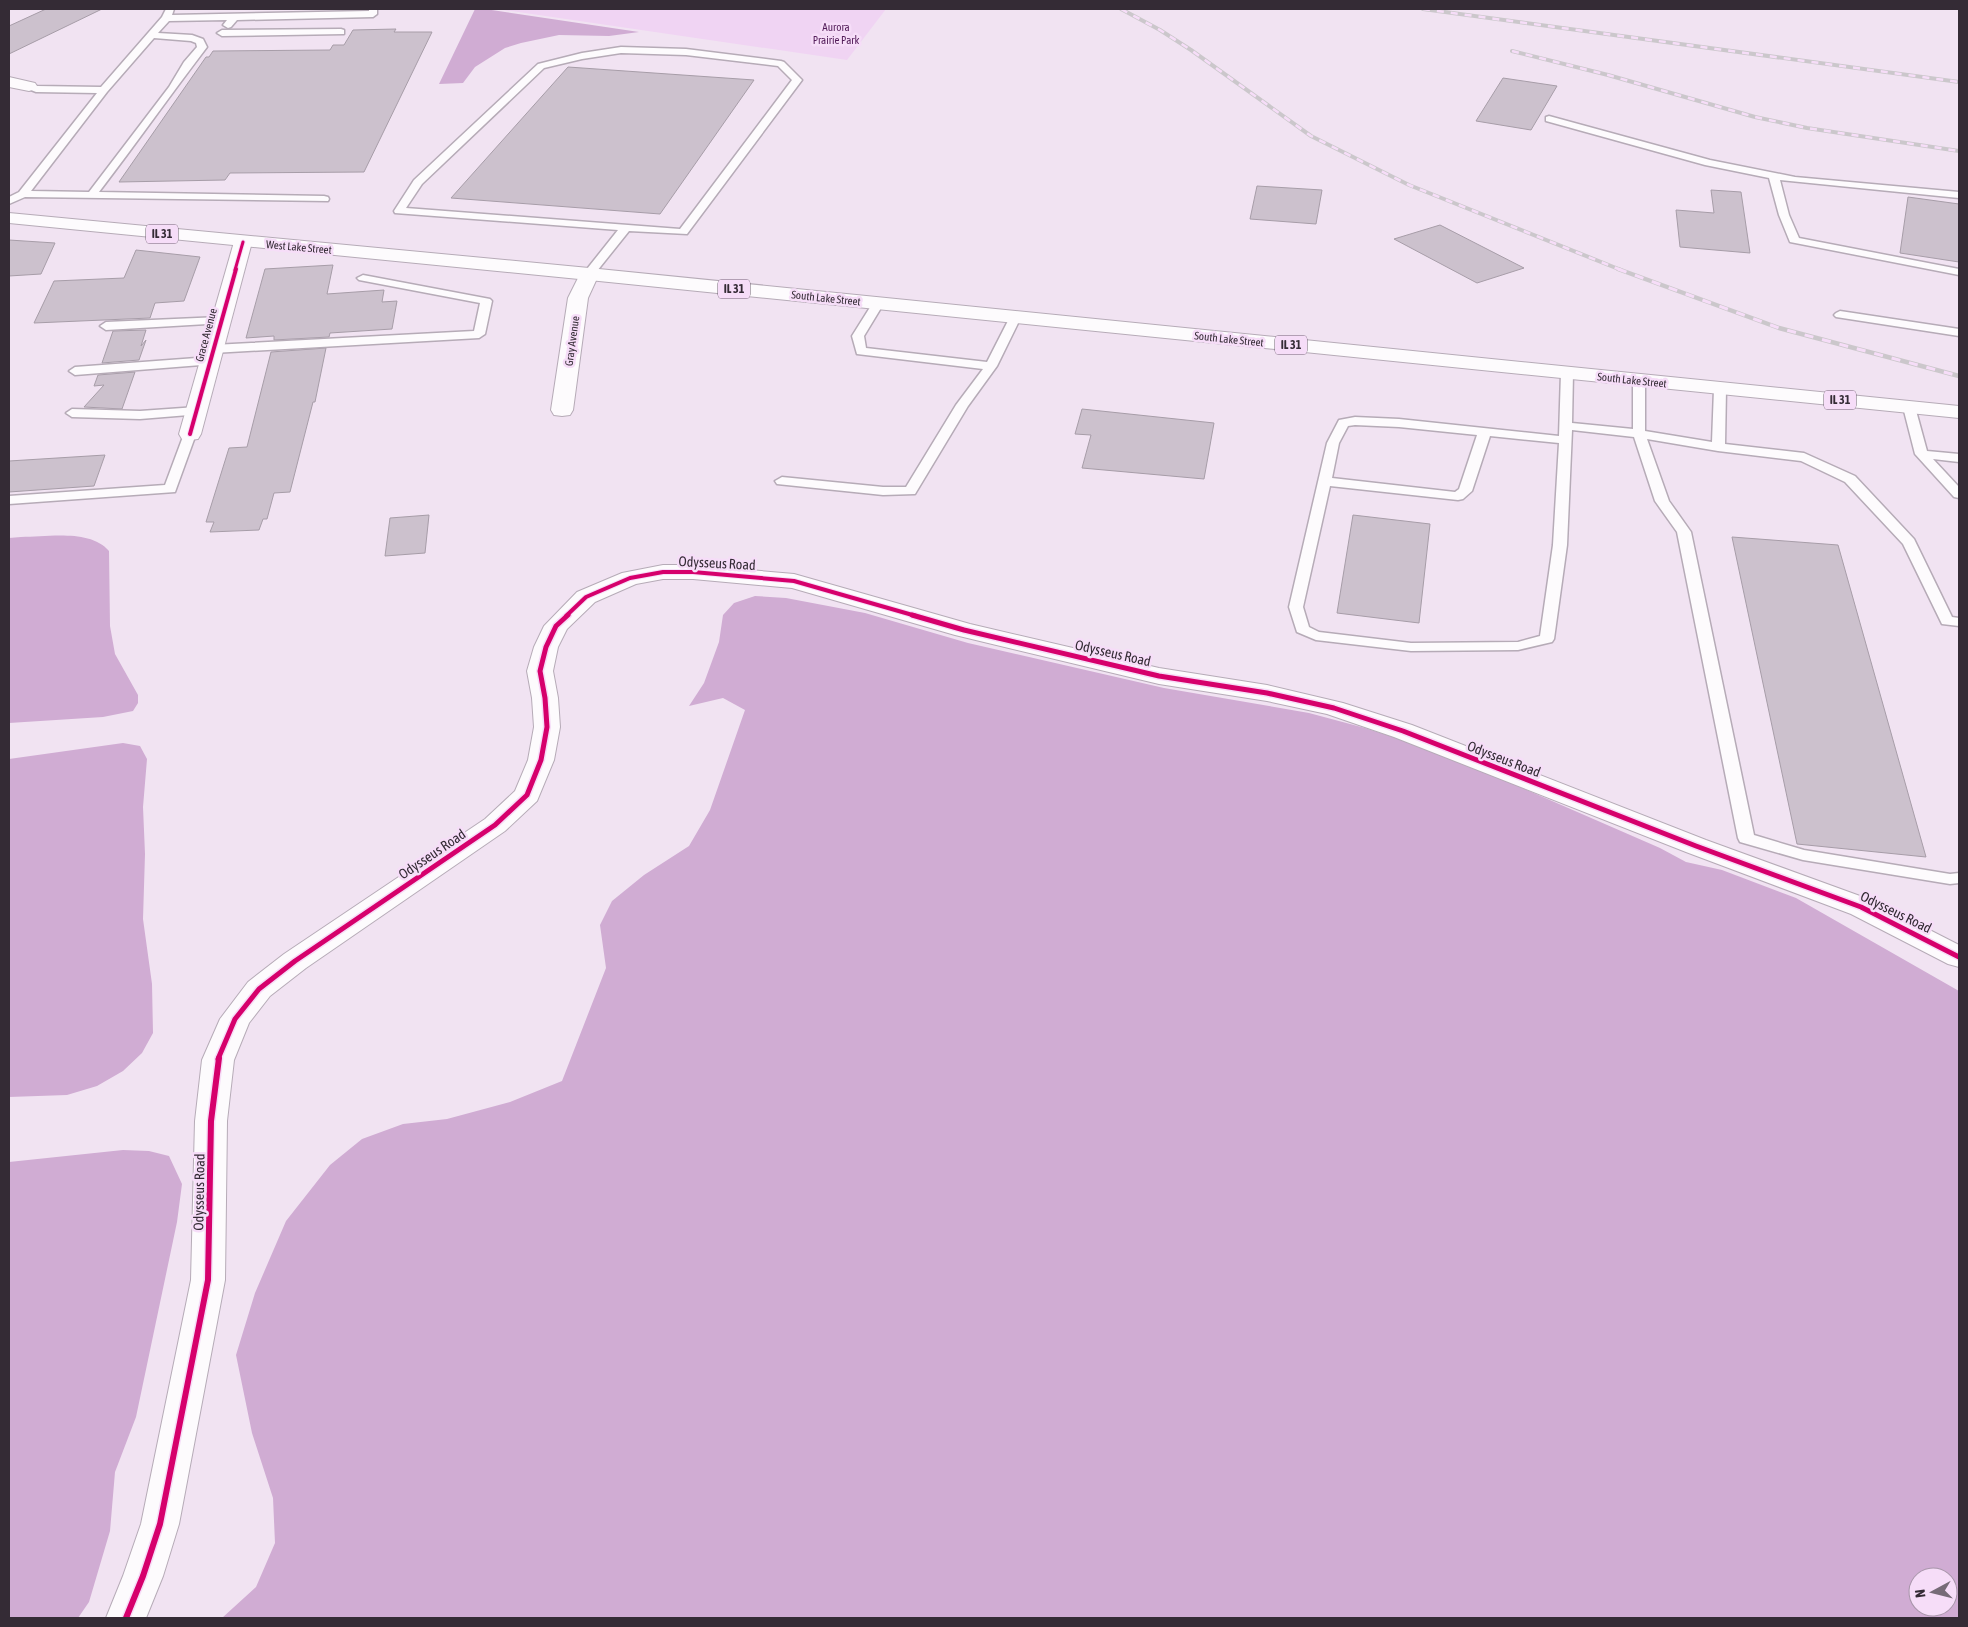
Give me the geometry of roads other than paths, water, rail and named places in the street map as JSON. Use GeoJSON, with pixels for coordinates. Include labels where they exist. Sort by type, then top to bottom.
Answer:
{"type":"FeatureCollection","features":[{"type":"Feature","properties":{"kind":"street"},"geometry":{"type":"LineString","coordinates":[[9,82],[29,86]]}},
{"type":"Feature","properties":{"kind":"street","name":"West Lake Street"},"geometry":{"type":"LineString","coordinates":[[9,218],[589,274]]}},
{"type":"Feature","properties":{"kind":"street","name":"Grace Avenue"},"geometry":{"type":"LineString","coordinates":[[190,434],[243,242]]}},
{"type":"Feature","properties":{"kind":"street","name":"South Lake Street"},"geometry":{"type":"LineString","coordinates":[[589,274],[1959,412]]}},
{"type":"Feature","properties":{"kind":"street","name":"Gray Avenue"},"geometry":{"type":"LineString","coordinates":[[562,410],[578,298],[589,274]]}},
{"type":"Feature","properties":{"kind":"street","name":"Odysseus Road"},"geometry":{"type":"LineString","coordinates":[[126,1618],[143,1576],[160,1524],[208,1280],[212,1185],[211,1121],[218,1060],[235,1019],[260,989],[295,961],[495,825],[527,795],[541,760],[547,727],[545,698],[540,671],[556,626],[586,597],[630,578],[663,572],[693,572],[794,581],[964,630],[1160,676],[1267,693],[1334,708],[1403,731],[1696,846],[1861,907],[1959,957]]}},
{"type":"Feature","properties":{"kind":"lane"},"geometry":{"type":"LineString","coordinates":[[9,201],[23,194],[104,90],[152,35],[168,13],[234,17],[373,14],[373,9]]}},
{"type":"Feature","properties":{"kind":"lane"},"geometry":{"type":"LineString","coordinates":[[234,17],[222,33],[341,32]]}},
{"type":"Feature","properties":{"kind":"lane"},"geometry":{"type":"LineString","coordinates":[[91,196],[202,47],[200,41],[192,38],[152,35]]}},
{"type":"Feature","properties":{"kind":"lane"},"geometry":{"type":"LineString","coordinates":[[621,50],[686,52],[781,64],[797,80],[683,232],[626,228],[458,215],[399,211],[418,182],[540,66],[582,56],[621,50]]}},
{"type":"Feature","properties":{"kind":"lane"},"geometry":{"type":"LineString","coordinates":[[29,86],[36,89],[104,90]]}},
{"type":"Feature","properties":{"kind":"lane"},"geometry":{"type":"LineString","coordinates":[[1549,119],[1709,163],[1794,180],[1959,195]]}},
{"type":"Feature","properties":{"kind":"lane"},"geometry":{"type":"LineString","coordinates":[[1774,176],[1784,215],[1794,240],[1959,272]]}},
{"type":"Feature","properties":{"kind":"lane"},"geometry":{"type":"LineString","coordinates":[[23,194],[324,199]]}},
{"type":"Feature","properties":{"kind":"lane"},"geometry":{"type":"LineString","coordinates":[[589,274],[626,228]]}},
{"type":"Feature","properties":{"kind":"lane"},"geometry":{"type":"LineString","coordinates":[[75,371],[211,355],[479,334],[486,301],[363,278]]}},
{"type":"Feature","properties":{"kind":"lane"},"geometry":{"type":"LineString","coordinates":[[878,303],[858,336],[860,351],[991,366]]}},
{"type":"Feature","properties":{"kind":"lane"},"geometry":{"type":"LineString","coordinates":[[1840,315],[1959,333]]}},
{"type":"Feature","properties":{"kind":"lane"},"geometry":{"type":"LineString","coordinates":[[782,481],[882,491],[910,491],[962,405],[991,366],[1015,317]]}},
{"type":"Feature","properties":{"kind":"lane"},"geometry":{"type":"LineString","coordinates":[[106,326],[220,321]]}},
{"type":"Feature","properties":{"kind":"lane"},"geometry":{"type":"LineString","coordinates":[[1567,373],[1566,433],[1560,544],[1547,639],[1518,646],[1411,647],[1316,636],[1302,629],[1296,607],[1334,443],[1343,423],[1355,421],[1399,423],[1485,432],[1566,433],[1639,434],[1804,458],[1850,479],[1909,542],[1946,621],[1959,622]]}},
{"type":"Feature","properties":{"kind":"lane"},"geometry":{"type":"LineString","coordinates":[[1639,380],[1639,434],[1662,502],[1684,532],[1746,838],[1803,855],[1950,879],[1959,878]]}},
{"type":"Feature","properties":{"kind":"lane"},"geometry":{"type":"LineString","coordinates":[[1718,447],[1720,389]]}},
{"type":"Feature","properties":{"kind":"lane"},"geometry":{"type":"LineString","coordinates":[[1909,407],[1921,454],[1959,494]]}},
{"type":"Feature","properties":{"kind":"lane"},"geometry":{"type":"LineString","coordinates":[[72,413],[140,414],[197,410]]}},
{"type":"Feature","properties":{"kind":"lane"},"geometry":{"type":"LineString","coordinates":[[1325,480],[1458,496],[1465,492],[1485,432]]}},
{"type":"Feature","properties":{"kind":"lane"},"geometry":{"type":"LineString","coordinates":[[9,500],[170,489],[190,434]]}},
{"type":"Feature","properties":{"kind":"lane"},"geometry":{"type":"LineString","coordinates":[[1921,454],[1959,458]]}},
{"type":"Feature","properties":{"kind":"railway"},"geometry":{"type":"LineString","coordinates":[[1121,9],[1160,30],[1191,50],[1311,136],[1409,185],[1621,270]]}},
{"type":"Feature","properties":{"kind":"railway"},"geometry":{"type":"LineString","coordinates":[[1423,9],[1959,82]]}},
{"type":"Feature","properties":{"kind":"railway"},"geometry":{"type":"LineString","coordinates":[[1512,51],[1608,75],[1755,117],[1807,128],[1959,151]]}},
{"type":"Feature","properties":{"kind":"railway"},"geometry":{"type":"LineString","coordinates":[[1618,269],[1779,328],[1959,376]]}},
{"type":"Feature","properties":{"kind":"park label","name":"Aurora Prairie Park"},"geometry":{"type":"Point","coordinates":[836,33]}}]}
